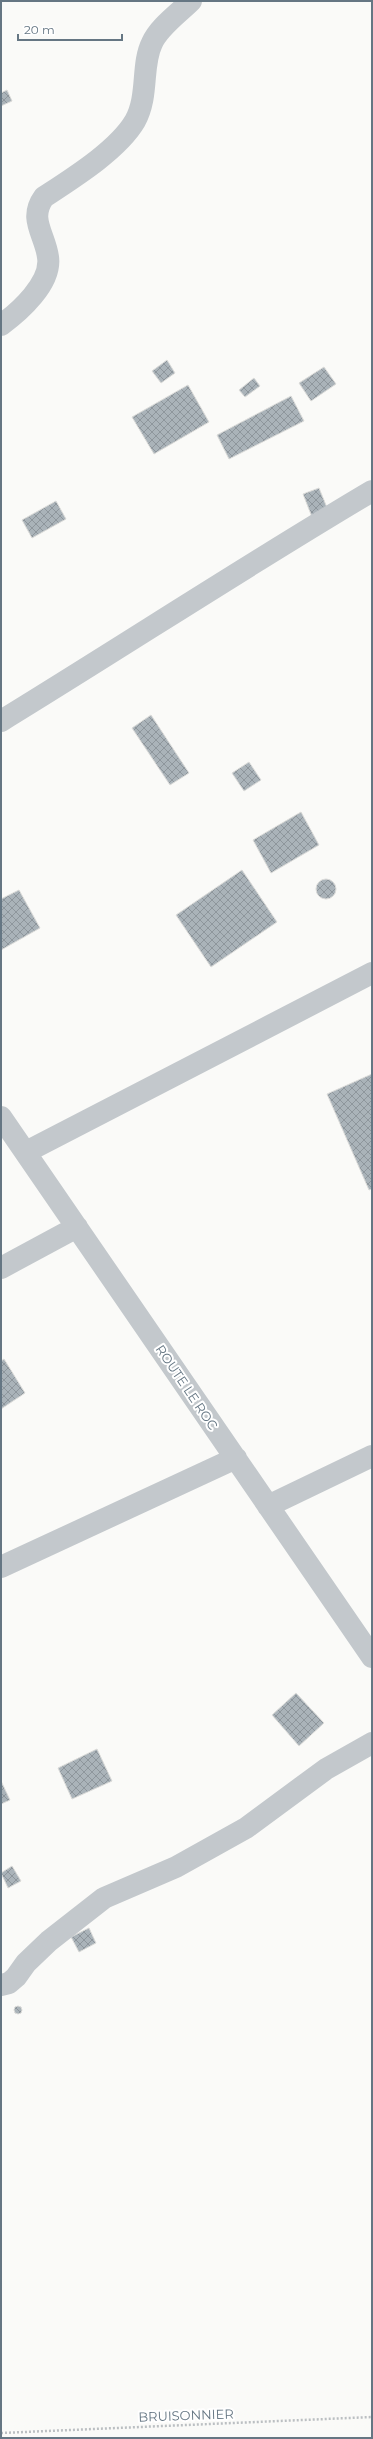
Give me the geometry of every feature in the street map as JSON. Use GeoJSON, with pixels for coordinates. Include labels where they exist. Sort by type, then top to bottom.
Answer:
{"type":"FeatureCollection","features":[{"type":"Feature","properties":{"kind":"street"},"geometry":{"type":"LineString","coordinates":[[1,325],[20,311],[37,290],[44,275],[48,258],[36,214],[38,205],[44,197],[112,147],[135,121],[144,95],[152,43],[167,24],[191,1]]}},
{"type":"Feature","properties":{"kind":"street"},"geometry":{"type":"LineString","coordinates":[[1,721],[113,652],[256,560],[372,491]]}},
{"type":"Feature","properties":{"kind":"street"},"geometry":{"type":"LineString","coordinates":[[26,1152],[372,973]]}},
{"type":"Feature","properties":{"kind":"street","name":"ROUTE LE ROC"},"geometry":{"type":"LineString","coordinates":[[1,1117],[372,1657]]}},
{"type":"Feature","properties":{"kind":"street"},"geometry":{"type":"LineString","coordinates":[[1,1268],[77,1227]]}},
{"type":"Feature","properties":{"kind":"street"},"geometry":{"type":"LineString","coordinates":[[268,1506],[372,1456]]}},
{"type":"Feature","properties":{"kind":"street"},"geometry":{"type":"LineString","coordinates":[[1,1567],[236,1458]]}},
{"type":"Feature","properties":{"kind":"street"},"geometry":{"type":"LineString","coordinates":[[1,1984],[9,1983],[16,1977],[26,1963],[49,1941],[104,1898],[176,1867],[246,1828],[326,1769],[372,1743]]}},
{"type":"Feature","properties":{"kind":"path","name":"BRUISONNIER"},"geometry":{"type":"LineString","coordinates":[[1,2433],[372,2417]]}},
{"type":"Feature","properties":{"kind":"building"},"geometry":{"type":"Polygon","coordinates":[[[7,90],[12,101],[1,106],[1,93],[7,90]]]}},
{"type":"Feature","properties":{"kind":"building"},"geometry":{"type":"Polygon","coordinates":[[[167,360],[175,373],[161,383],[152,371],[167,360]]]}},
{"type":"Feature","properties":{"kind":"building"},"geometry":{"type":"Polygon","coordinates":[[[324,367],[336,384],[311,401],[299,383],[324,367]]]}},
{"type":"Feature","properties":{"kind":"building"},"geometry":{"type":"Polygon","coordinates":[[[254,378],[260,386],[245,397],[239,390],[254,378]]]}},
{"type":"Feature","properties":{"kind":"building"},"geometry":{"type":"Polygon","coordinates":[[[188,385],[209,422],[154,454],[132,417],[188,385]]]}},
{"type":"Feature","properties":{"kind":"building"},"geometry":{"type":"Polygon","coordinates":[[[291,396],[304,421],[229,459],[217,435],[291,396]]]}},
{"type":"Feature","properties":{"kind":"building"},"geometry":{"type":"Polygon","coordinates":[[[319,488],[328,510],[312,517],[303,494],[319,488]]]}},
{"type":"Feature","properties":{"kind":"building"},"geometry":{"type":"Polygon","coordinates":[[[56,501],[66,519],[32,538],[22,520],[56,501]]]}},
{"type":"Feature","properties":{"kind":"building"},"geometry":{"type":"Polygon","coordinates":[[[151,715],[189,773],[170,785],[132,728],[151,715]]]}},
{"type":"Feature","properties":{"kind":"building"},"geometry":{"type":"Polygon","coordinates":[[[249,762],[261,780],[244,791],[232,773],[249,762]]]}},
{"type":"Feature","properties":{"kind":"building"},"geometry":{"type":"Polygon","coordinates":[[[301,812],[319,845],[271,873],[253,840],[301,812]]]}},
{"type":"Feature","properties":{"kind":"building"},"geometry":{"type":"Polygon","coordinates":[[[242,870],[277,922],[211,967],[176,915],[242,870]]]}},
{"type":"Feature","properties":{"kind":"building"},"geometry":{"type":"Polygon","coordinates":[[[326,879],[333,882],[336,889],[333,896],[326,899],[319,896],[316,889],[319,882],[326,879]]]}},
{"type":"Feature","properties":{"kind":"building"},"geometry":{"type":"Polygon","coordinates":[[[19,890],[40,928],[1,950],[1,899],[19,890]]]}},
{"type":"Feature","properties":{"kind":"building"},"geometry":{"type":"Polygon","coordinates":[[[372,1074],[372,1189],[369,1190],[327,1094],[372,1074]]]}},
{"type":"Feature","properties":{"kind":"building"},"geometry":{"type":"Polygon","coordinates":[[[4,1359],[25,1393],[1,1409],[1,1361],[4,1359]]]}},
{"type":"Feature","properties":{"kind":"building"},"geometry":{"type":"Polygon","coordinates":[[[296,1693],[324,1723],[299,1746],[272,1715],[296,1693]]]}},
{"type":"Feature","properties":{"kind":"building"},"geometry":{"type":"Polygon","coordinates":[[[97,1749],[112,1781],[72,1799],[58,1768],[97,1749]]]}},
{"type":"Feature","properties":{"kind":"building"},"geometry":{"type":"Polygon","coordinates":[[[1,1781],[10,1800],[1,1804],[1,1781]]]}},
{"type":"Feature","properties":{"kind":"building"},"geometry":{"type":"Polygon","coordinates":[[[12,1866],[21,1881],[8,1888],[1,1873],[12,1866]]]}},
{"type":"Feature","properties":{"kind":"building"},"geometry":{"type":"Polygon","coordinates":[[[89,1928],[96,1943],[79,1952],[71,1937],[89,1928]]]}},
{"type":"Feature","properties":{"kind":"building"},"geometry":{"type":"Polygon","coordinates":[[[16,2006],[20,2006],[22,2010],[20,2014],[16,2014],[14,2012],[14,2008],[16,2006]]]}}]}
